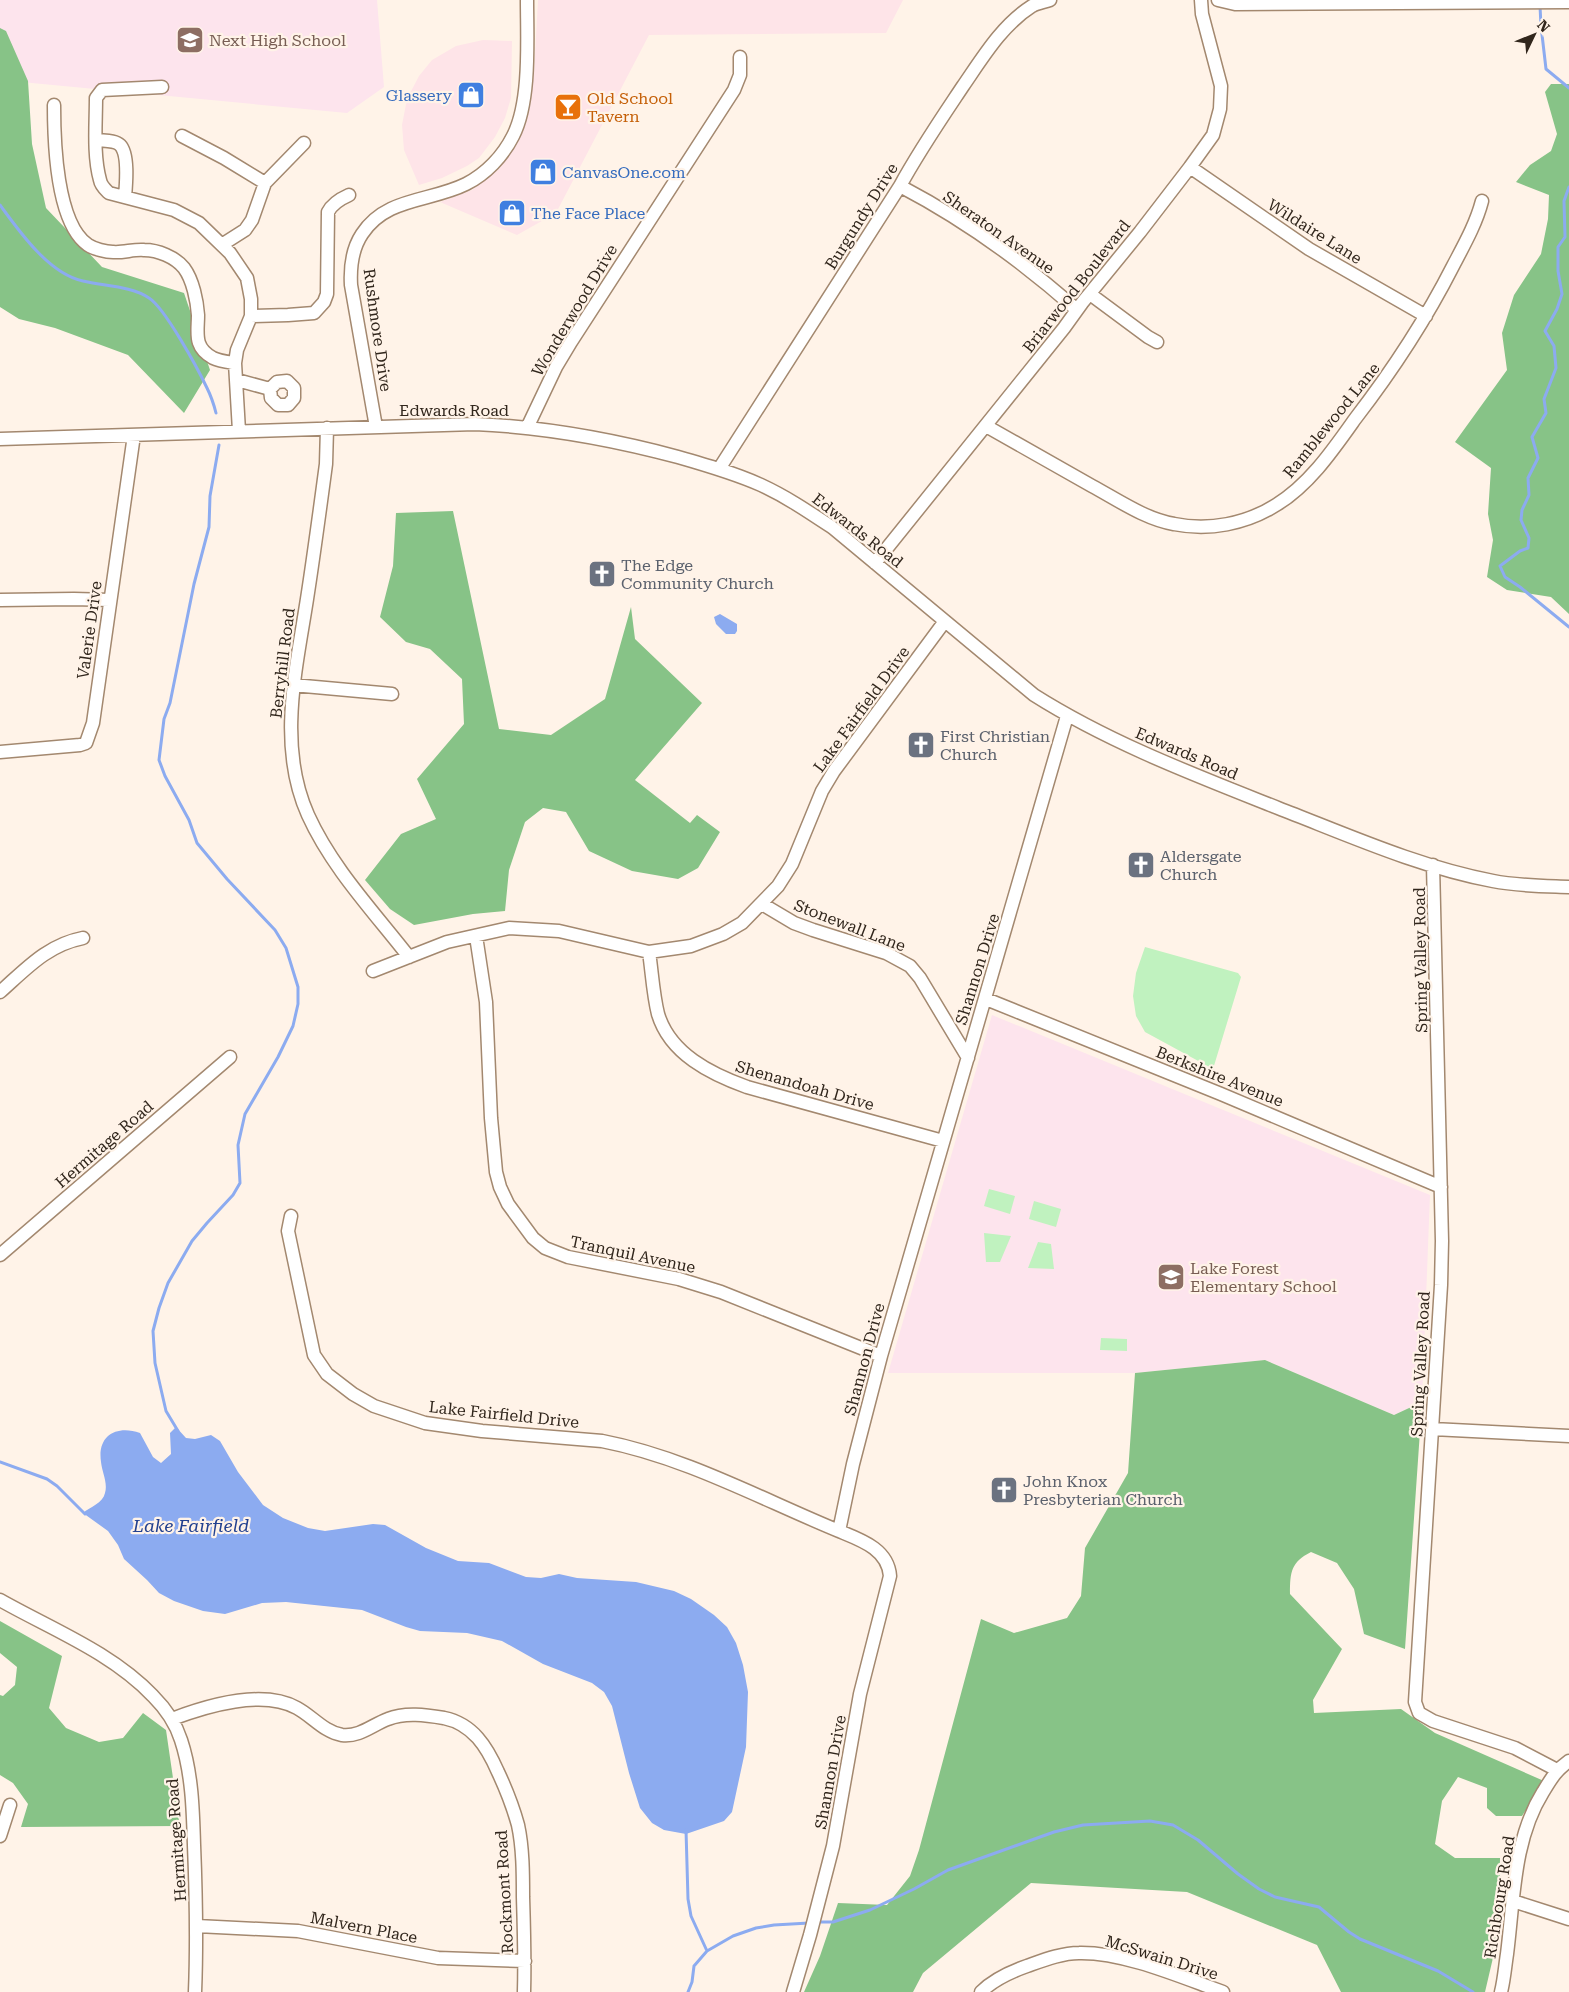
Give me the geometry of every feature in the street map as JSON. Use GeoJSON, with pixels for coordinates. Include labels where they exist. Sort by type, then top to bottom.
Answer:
{"type":"FeatureCollection","features":[{"type":"Feature","properties":{"kind":"street","name":"Rushmore Drive"},"geometry":{"type":"LineString","coordinates":[[376,427],[351,285],[351,266],[355,248],[368,225],[380,214],[402,204],[466,184],[485,172],[504,151],[516,130],[524,102],[527,0]]}},
{"type":"Feature","properties":{"kind":"street","name":"Burgundy Drive"},"geometry":{"type":"LineString","coordinates":[[719,469],[900,186],[927,138],[994,41],[1034,5],[1050,0]]}},
{"type":"Feature","properties":{"kind":"street","name":"Briarwood Boulevard"},"geometry":{"type":"LineString","coordinates":[[875,563],[986,426],[1190,167],[1212,135],[1219,116],[1222,99],[1220,76],[1202,14],[1201,0]]}},
{"type":"Feature","properties":{"kind":"street"},"geometry":{"type":"LineString","coordinates":[[1218,0],[1235,4],[1569,2]]}},
{"type":"Feature","properties":{"kind":"street","name":"Wonderwood Drive"},"geometry":{"type":"LineString","coordinates":[[527,428],[556,367],[571,342],[734,90],[740,75],[740,57]]}},
{"type":"Feature","properties":{"kind":"street"},"geometry":{"type":"LineString","coordinates":[[162,87],[102,90],[98,93],[96,98],[100,181],[109,193],[174,210],[199,223],[223,244],[239,263],[247,278],[252,316],[237,350],[235,363],[239,430]]}},
{"type":"Feature","properties":{"kind":"street"},"geometry":{"type":"LineString","coordinates":[[54,104],[54,145],[60,192],[69,216],[81,238],[89,246],[101,250],[113,252],[144,250],[160,253],[178,261],[186,271],[192,286],[198,315],[196,332],[200,348],[214,358],[235,363]]}},
{"type":"Feature","properties":{"kind":"street"},"geometry":{"type":"LineString","coordinates":[[182,136],[224,158],[265,183]]}},
{"type":"Feature","properties":{"kind":"street"},"geometry":{"type":"LineString","coordinates":[[97,140],[120,145],[124,153],[125,197]]}},
{"type":"Feature","properties":{"kind":"street"},"geometry":{"type":"LineString","coordinates":[[223,244],[244,230],[248,225],[265,183],[304,143]]}},
{"type":"Feature","properties":{"kind":"street","name":"Wildaire Lane"},"geometry":{"type":"LineString","coordinates":[[1190,167],[1309,249],[1426,316]]}},
{"type":"Feature","properties":{"kind":"street","name":"Sheraton Avenue"},"geometry":{"type":"LineString","coordinates":[[900,186],[943,210],[1004,252],[1076,310]]}},
{"type":"Feature","properties":{"kind":"street"},"geometry":{"type":"LineString","coordinates":[[252,316],[297,314],[314,312],[320,308],[327,294],[328,212],[330,207],[349,194]]}},
{"type":"Feature","properties":{"kind":"street","name":"Ramblewood Lane"},"geometry":{"type":"LineString","coordinates":[[986,426],[1118,500],[1152,517],[1174,524],[1218,526],[1244,520],[1275,506],[1291,495],[1307,479],[1345,434],[1392,371],[1426,316],[1467,240],[1478,218],[1482,201]]}},
{"type":"Feature","properties":{"kind":"street"},"geometry":{"type":"LineString","coordinates":[[1090,294],[1157,342]]}},
{"type":"Feature","properties":{"kind":"street"},"geometry":{"type":"LineString","coordinates":[[237,380],[270,389]]}},
{"type":"Feature","properties":{"kind":"street","name":"Edwards Road"},"geometry":{"type":"LineString","coordinates":[[0,439],[475,424],[527,428],[608,440],[719,469],[760,485],[801,506],[833,528],[1027,690],[1068,716],[1197,776],[1391,852],[1495,882],[1569,887]]}},
{"type":"Feature","properties":{"kind":"street","name":"Berryhill Road"},"geometry":{"type":"LineString","coordinates":[[327,428],[326,464],[293,685],[290,736],[293,762],[308,816],[327,849],[381,924],[409,957]]}},
{"type":"Feature","properties":{"kind":"street","name":"Valerie Drive"},"geometry":{"type":"LineString","coordinates":[[0,752],[86,743],[93,723],[134,435]]}},
{"type":"Feature","properties":{"kind":"street"},"geometry":{"type":"LineString","coordinates":[[0,600],[109,600]]}},
{"type":"Feature","properties":{"kind":"street","name":"Lake Fairfield Drive"},"geometry":{"type":"LineString","coordinates":[[373,971],[447,942],[509,928],[540,928],[577,934],[648,952],[678,949],[710,940],[742,923],[778,886],[792,864],[822,791],[834,771],[945,621]]}},
{"type":"Feature","properties":{"kind":"street"},"geometry":{"type":"LineString","coordinates":[[293,685],[392,694]]}},
{"type":"Feature","properties":{"kind":"street","name":"Shannon Drive"},"geometry":{"type":"LineString","coordinates":[[792,1992],[810,1935],[833,1846],[860,1694],[890,1576],[888,1564],[878,1550],[839,1530],[853,1464],[881,1356],[1068,716]]}},
{"type":"Feature","properties":{"kind":"street","name":"Spring Valley Road"},"geometry":{"type":"LineString","coordinates":[[1433,865],[1441,1187],[1441,1285],[1415,1686],[1417,1709],[1422,1716],[1432,1721],[1515,1748],[1557,1770]]}},
{"type":"Feature","properties":{"kind":"street","name":"Stonewall Lane"},"geometry":{"type":"LineString","coordinates":[[762,904],[794,923],[886,953],[910,966],[920,978],[968,1058]]}},
{"type":"Feature","properties":{"kind":"street","name":"Tranquil Avenue"},"geometry":{"type":"LineString","coordinates":[[476,936],[486,1002],[490,1118],[496,1172],[500,1187],[508,1204],[534,1238],[545,1248],[568,1257],[679,1280],[721,1292],[881,1356]]}},
{"type":"Feature","properties":{"kind":"street"},"geometry":{"type":"LineString","coordinates":[[0,992],[49,950],[68,940],[83,938]]}},
{"type":"Feature","properties":{"kind":"street","name":"Shenandoah Drive"},"geometry":{"type":"LineString","coordinates":[[648,952],[657,1008],[662,1025],[678,1047],[705,1068],[720,1077],[747,1087],[943,1141]]}},
{"type":"Feature","properties":{"kind":"street","name":"Berkshire Avenue"},"geometry":{"type":"LineString","coordinates":[[986,999],[1229,1097],[1441,1187]]}},
{"type":"Feature","properties":{"kind":"street","name":"Hermitage Road"},"geometry":{"type":"LineString","coordinates":[[0,1255],[230,1056]]}},
{"type":"Feature","properties":{"kind":"street","name":"Lake Fairfield Drive"},"geometry":{"type":"LineString","coordinates":[[291,1216],[288,1231],[314,1355],[327,1374],[353,1394],[374,1406],[426,1423],[482,1431],[621,1445],[687,1466],[839,1530]]}},
{"type":"Feature","properties":{"kind":"street"},"geometry":{"type":"LineString","coordinates":[[1433,1429],[1569,1436]]}},
{"type":"Feature","properties":{"kind":"street","name":"Hermitage Road"},"geometry":{"type":"LineString","coordinates":[[0,1600],[109,1660],[152,1694],[172,1719],[182,1740],[192,1794],[197,1926],[195,1992]]}},
{"type":"Feature","properties":{"kind":"street","name":"Rockmont Road"},"geometry":{"type":"LineString","coordinates":[[172,1719],[212,1706],[262,1700],[278,1701],[292,1705],[339,1734],[353,1735],[388,1719],[408,1715],[445,1718],[467,1729],[480,1740],[489,1752],[506,1790],[518,1826],[523,1880],[524,1992]]}},
{"type":"Feature","properties":{"kind":"street","name":"Richbourg Road"},"geometry":{"type":"LineString","coordinates":[[1501,1992],[1519,1857],[1528,1823],[1534,1806],[1557,1770],[1569,1761]]}},
{"type":"Feature","properties":{"kind":"street"},"geometry":{"type":"LineString","coordinates":[[0,1836],[10,1805]]}},
{"type":"Feature","properties":{"kind":"street"},"geometry":{"type":"LineString","coordinates":[[1513,1901],[1569,1919]]}},
{"type":"Feature","properties":{"kind":"street","name":"Malvern Place"},"geometry":{"type":"LineString","coordinates":[[197,1926],[298,1930],[438,1958],[525,1961]]}},
{"type":"Feature","properties":{"kind":"street","name":"McSwain Drive"},"geometry":{"type":"LineString","coordinates":[[981,1992],[992,1982],[1011,1972],[1061,1955],[1095,1953],[1141,1964],[1223,1992]]}},
{"type":"Feature","properties":{"kind":"shaded area","name":"Next High School"},"geometry":{"type":"Polygon","coordinates":[[[0,0],[377,0],[384,87],[347,113],[0,80],[0,0]]]}},
{"type":"Feature","properties":{"kind":"shaded area"},"geometry":{"type":"Polygon","coordinates":[[[538,0],[903,0],[886,33],[649,35],[556,213],[517,235],[440,202],[472,190],[499,169],[520,137],[534,75],[538,0]]]}},
{"type":"Feature","properties":{"kind":"shaded area"},"geometry":{"type":"Polygon","coordinates":[[[483,40],[512,41],[511,98],[505,118],[495,137],[479,158],[442,178],[419,185],[404,150],[402,125],[407,99],[419,76],[432,60],[456,46],[483,40]]]}},
{"type":"Feature","properties":{"kind":"shaded area","name":"Lake Forest Elementary School"},"geometry":{"type":"Polygon","coordinates":[[[992,1015],[1430,1195],[1422,1402],[1394,1415],[1265,1360],[1135,1373],[888,1373],[992,1015]]]}},
{"type":"Feature","properties":{"kind":"green space"},"geometry":{"type":"Polygon","coordinates":[[[0,28],[6,31],[28,81],[32,144],[46,208],[102,267],[184,293],[210,370],[184,413],[128,355],[55,328],[19,319],[0,307],[0,28]]]}},
{"type":"Feature","properties":{"kind":"green space"},"geometry":{"type":"Polygon","coordinates":[[[1551,84],[1569,84],[1569,614],[1551,597],[1507,590],[1487,577],[1493,540],[1488,514],[1491,468],[1455,442],[1507,370],[1502,333],[1514,295],[1541,254],[1548,219],[1549,195],[1516,182],[1530,165],[1551,151],[1557,134],[1545,92],[1551,84]]]}},
{"type":"Feature","properties":{"kind":"green space"},"geometry":{"type":"Polygon","coordinates":[[[453,511],[499,729],[551,735],[605,699],[631,607],[635,639],[702,703],[635,780],[690,823],[697,815],[720,832],[698,868],[678,879],[632,871],[589,851],[566,812],[543,808],[525,822],[509,870],[505,911],[473,914],[414,925],[390,909],[365,880],[401,834],[436,819],[417,779],[464,724],[462,679],[430,649],[406,642],[380,617],[393,566],[396,513],[453,511]]]}},
{"type":"Feature","properties":{"kind":"green space"},"geometry":{"type":"Polygon","coordinates":[[[1145,947],[1238,973],[1241,977],[1213,1069],[1145,1032],[1136,1016],[1133,996],[1136,973],[1145,947]]]}},
{"type":"Feature","properties":{"kind":"green space"},"geometry":{"type":"Polygon","coordinates":[[[989,1189],[1015,1196],[1010,1214],[984,1206],[989,1189]]]}},
{"type":"Feature","properties":{"kind":"green space"},"geometry":{"type":"Polygon","coordinates":[[[1034,1201],[1061,1209],[1056,1227],[1029,1219],[1034,1201]]]}},
{"type":"Feature","properties":{"kind":"green space"},"geometry":{"type":"Polygon","coordinates":[[[984,1233],[1011,1236],[1000,1262],[986,1262],[984,1233]]]}},
{"type":"Feature","properties":{"kind":"green space"},"geometry":{"type":"Polygon","coordinates":[[[1038,1242],[1051,1244],[1054,1269],[1028,1268],[1038,1242]]]}},
{"type":"Feature","properties":{"kind":"green space"},"geometry":{"type":"Polygon","coordinates":[[[1101,1338],[1127,1339],[1127,1351],[1100,1350],[1101,1338]]]}},
{"type":"Feature","properties":{"kind":"green space"},"geometry":{"type":"Polygon","coordinates":[[[1265,1360],[1394,1415],[1422,1402],[1405,1649],[1364,1634],[1354,1589],[1337,1563],[1311,1552],[1304,1556],[1293,1568],[1290,1580],[1290,1594],[1342,1649],[1313,1700],[1314,1713],[1401,1709],[1435,1733],[1544,1781],[1522,1816],[1496,1816],[1487,1808],[1487,1788],[1458,1777],[1442,1801],[1435,1844],[1455,1858],[1500,1858],[1499,1932],[1485,1992],[1341,1992],[1317,1945],[1187,1892],[1031,1883],[923,1973],[913,1992],[804,1992],[820,1956],[838,1903],[887,1905],[910,1876],[919,1850],[981,1619],[1014,1633],[1067,1618],[1081,1596],[1085,1548],[1128,1473],[1135,1373],[1265,1360]]]}},
{"type":"Feature","properties":{"kind":"green space"},"geometry":{"type":"Polygon","coordinates":[[[0,1621],[62,1656],[49,1708],[66,1728],[99,1742],[123,1738],[143,1713],[166,1730],[180,1826],[21,1827],[28,1804],[13,1783],[0,1775],[0,1695],[3,1696],[15,1685],[17,1667],[0,1653],[0,1621]]]}},
{"type":"Feature","properties":{"kind":"water"},"geometry":{"type":"Polygon","coordinates":[[[720,614],[737,624],[735,634],[726,634],[716,624],[714,617],[720,614]]]}},
{"type":"Feature","properties":{"kind":"water","name":"Lake Fairfield"},"geometry":{"type":"Polygon","coordinates":[[[176,1427],[186,1438],[195,1439],[211,1435],[220,1441],[238,1472],[263,1505],[283,1518],[308,1528],[325,1531],[373,1524],[385,1525],[426,1548],[458,1561],[489,1563],[526,1577],[541,1578],[559,1574],[577,1578],[636,1582],[674,1591],[691,1599],[727,1627],[736,1643],[743,1665],[748,1692],[746,1747],[732,1812],[724,1821],[686,1834],[664,1830],[652,1823],[640,1808],[612,1706],[604,1692],[592,1683],[543,1664],[502,1641],[467,1633],[420,1631],[362,1610],[286,1602],[262,1603],[225,1614],[203,1611],[174,1601],[159,1593],[124,1559],[118,1545],[108,1531],[83,1513],[99,1502],[104,1496],[106,1485],[101,1453],[102,1445],[110,1434],[124,1430],[140,1433],[153,1457],[161,1463],[171,1454],[170,1433],[176,1427]]]}},
{"type":"Feature","properties":{"kind":"waterway"},"geometry":{"type":"LineString","coordinates":[[1540,6],[1546,69],[1569,88]]}},
{"type":"Feature","properties":{"kind":"waterway"},"geometry":{"type":"LineString","coordinates":[[1569,187],[1564,201],[1565,237],[1558,247],[1558,271],[1562,294],[1557,309],[1545,331],[1554,346],[1556,368],[1544,399],[1546,413],[1532,437],[1538,458],[1528,478],[1529,495],[1522,510],[1521,520],[1529,538],[1528,548],[1520,551],[1500,566],[1505,577],[1569,627]]}},
{"type":"Feature","properties":{"kind":"waterway"},"geometry":{"type":"LineString","coordinates":[[0,205],[26,239],[58,270],[70,277],[83,281],[134,291],[149,298],[156,304],[181,340],[196,367],[210,394],[216,413]]}},
{"type":"Feature","properties":{"kind":"waterway"},"geometry":{"type":"LineString","coordinates":[[178,1431],[166,1411],[155,1363],[153,1331],[159,1308],[168,1283],[192,1241],[233,1195],[240,1183],[238,1145],[245,1114],[278,1057],[293,1026],[298,1004],[298,987],[286,948],[275,930],[227,879],[197,843],[189,820],[165,776],[159,760],[164,719],[170,703],[194,584],[209,527],[210,496],[219,445]]}},
{"type":"Feature","properties":{"kind":"waterway"},"geometry":{"type":"LineString","coordinates":[[0,1462],[47,1479],[57,1486],[85,1514]]}},
{"type":"Feature","properties":{"kind":"waterway"},"geometry":{"type":"LineString","coordinates":[[818,1922],[833,1922],[870,1910],[948,1870],[1054,1832],[1083,1825],[1150,1821],[1173,1825],[1198,1840],[1259,1889],[1275,1897],[1319,1907],[1360,1939],[1438,1971],[1473,1992]]}},
{"type":"Feature","properties":{"kind":"waterway"},"geometry":{"type":"LineString","coordinates":[[686,1830],[688,1899],[691,1916],[707,1951]]}},
{"type":"Feature","properties":{"kind":"waterway"},"geometry":{"type":"LineString","coordinates":[[688,1992],[692,1982],[694,1966],[707,1951],[733,1936],[756,1928],[809,1923]]}},
{"type":"Feature","properties":{"kind":"place","name":"Next High School"},"geometry":{"type":"Point","coordinates":[190,40]}},
{"type":"Feature","properties":{"kind":"place","name":"Glassery"},"geometry":{"type":"Point","coordinates":[471,95]}},
{"type":"Feature","properties":{"kind":"place","name":"Old School Tavern"},"geometry":{"type":"Point","coordinates":[568,107]}},
{"type":"Feature","properties":{"kind":"place","name":"CanvasOne.com"},"geometry":{"type":"Point","coordinates":[543,172]}},
{"type":"Feature","properties":{"kind":"place","name":"The Face Place"},"geometry":{"type":"Point","coordinates":[512,213]}},
{"type":"Feature","properties":{"kind":"place","name":"The Edge Community Church"},"geometry":{"type":"Point","coordinates":[602,574]}},
{"type":"Feature","properties":{"kind":"place","name":"First Christian Church"},"geometry":{"type":"Point","coordinates":[921,745]}},
{"type":"Feature","properties":{"kind":"place","name":"Aldersgate Church"},"geometry":{"type":"Point","coordinates":[1141,865]}},
{"type":"Feature","properties":{"kind":"place","name":"Lake Forest Elementary School"},"geometry":{"type":"Point","coordinates":[1171,1277]}},
{"type":"Feature","properties":{"kind":"place","name":"John Knox Presbyterian Church"},"geometry":{"type":"Point","coordinates":[1004,1490]}}]}
